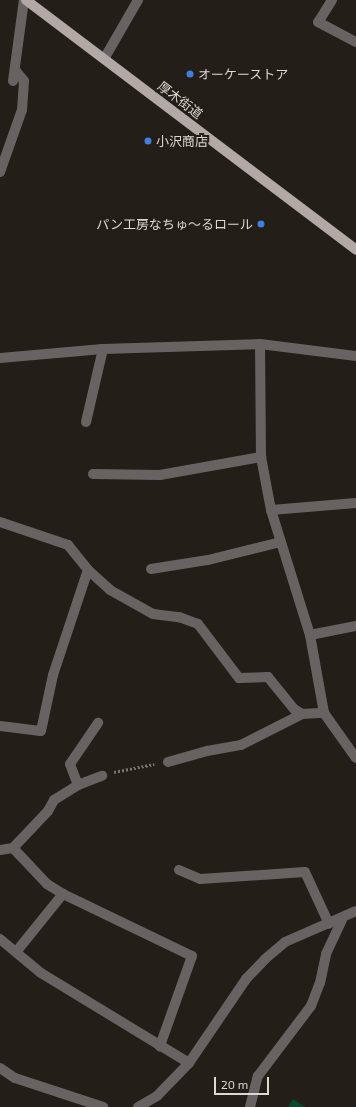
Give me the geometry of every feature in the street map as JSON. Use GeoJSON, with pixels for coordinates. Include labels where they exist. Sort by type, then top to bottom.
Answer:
{"type":"FeatureCollection","features":[{"type":"Feature","properties":{"kind":"main road","name":"厚木街道"},"geometry":{"type":"LineString","coordinates":[[25,0],[356,250]]}},
{"type":"Feature","properties":{"kind":"street"},"geometry":{"type":"LineString","coordinates":[[13,81],[25,0]]}},
{"type":"Feature","properties":{"kind":"street"},"geometry":{"type":"LineString","coordinates":[[104,59],[138,0]]}},
{"type":"Feature","properties":{"kind":"street"},"geometry":{"type":"LineString","coordinates":[[332,0],[318,22],[356,42]]}},
{"type":"Feature","properties":{"kind":"street"},"geometry":{"type":"LineString","coordinates":[[0,172],[22,110],[24,81],[15,70]]}},
{"type":"Feature","properties":{"kind":"street"},"geometry":{"type":"LineString","coordinates":[[260,344],[260,457],[271,510],[310,636],[324,713],[356,758]]}},
{"type":"Feature","properties":{"kind":"street"},"geometry":{"type":"LineString","coordinates":[[0,358],[103,349],[260,344],[356,356]]}},
{"type":"Feature","properties":{"kind":"street"},"geometry":{"type":"LineString","coordinates":[[86,422],[103,349]]}},
{"type":"Feature","properties":{"kind":"street"},"geometry":{"type":"LineString","coordinates":[[93,474],[160,475],[260,457]]}},
{"type":"Feature","properties":{"kind":"street"},"geometry":{"type":"LineString","coordinates":[[271,510],[356,503]]}},
{"type":"Feature","properties":{"kind":"street"},"geometry":{"type":"LineString","coordinates":[[0,522],[68,544],[88,570],[110,590],[153,614],[179,617],[198,624],[239,678],[268,677],[294,709],[302,714]]}},
{"type":"Feature","properties":{"kind":"street"},"geometry":{"type":"LineString","coordinates":[[151,570],[208,560],[281,542]]}},
{"type":"Feature","properties":{"kind":"street"},"geometry":{"type":"LineString","coordinates":[[0,726],[41,731],[53,675],[88,570]]}},
{"type":"Feature","properties":{"kind":"street"},"geometry":{"type":"LineString","coordinates":[[310,636],[356,626]]}},
{"type":"Feature","properties":{"kind":"street"},"geometry":{"type":"LineString","coordinates":[[168,762],[207,751],[241,745],[302,714],[324,713]]}},
{"type":"Feature","properties":{"kind":"street"},"geometry":{"type":"LineString","coordinates":[[78,785],[70,764],[98,723]]}},
{"type":"Feature","properties":{"kind":"street"},"geometry":{"type":"LineString","coordinates":[[0,850],[13,848],[48,811],[54,800],[78,785],[102,776]]}},
{"type":"Feature","properties":{"kind":"street"},"geometry":{"type":"LineString","coordinates":[[13,848],[47,884],[63,894],[192,956],[160,1046]]}},
{"type":"Feature","properties":{"kind":"street"},"geometry":{"type":"LineString","coordinates":[[179,870],[200,879],[305,872],[330,924]]}},
{"type":"Feature","properties":{"kind":"street"},"geometry":{"type":"LineString","coordinates":[[16,952],[63,894]]}},
{"type":"Feature","properties":{"kind":"street"},"geometry":{"type":"LineString","coordinates":[[138,1107],[157,1096],[189,1063],[246,980],[265,959],[285,942],[342,919],[356,911]]}},
{"type":"Feature","properties":{"kind":"street"},"geometry":{"type":"LineString","coordinates":[[250,1107],[258,1076],[311,1006],[320,983],[326,954],[342,919]]}},
{"type":"Feature","properties":{"kind":"street"},"geometry":{"type":"LineString","coordinates":[[0,938],[40,974],[189,1063]]}},
{"type":"Feature","properties":{"kind":"street"},"geometry":{"type":"LineString","coordinates":[[0,1068],[15,1078],[103,1107]]}},
{"type":"Feature","properties":{"kind":"path"},"geometry":{"type":"LineString","coordinates":[[102,776],[168,762]]}},
{"type":"Feature","properties":{"kind":"green space"},"geometry":{"type":"Polygon","coordinates":[[[293,1099],[305,1107],[288,1107],[293,1099]]]}},
{"type":"Feature","properties":{"kind":"place","name":"オーケーストア"},"geometry":{"type":"Point","coordinates":[190,74]}},
{"type":"Feature","properties":{"kind":"place","name":"小沢商店"},"geometry":{"type":"Point","coordinates":[148,141]}},
{"type":"Feature","properties":{"kind":"place","name":"パン工房なちゅ～るロール"},"geometry":{"type":"Point","coordinates":[261,224]}}]}
